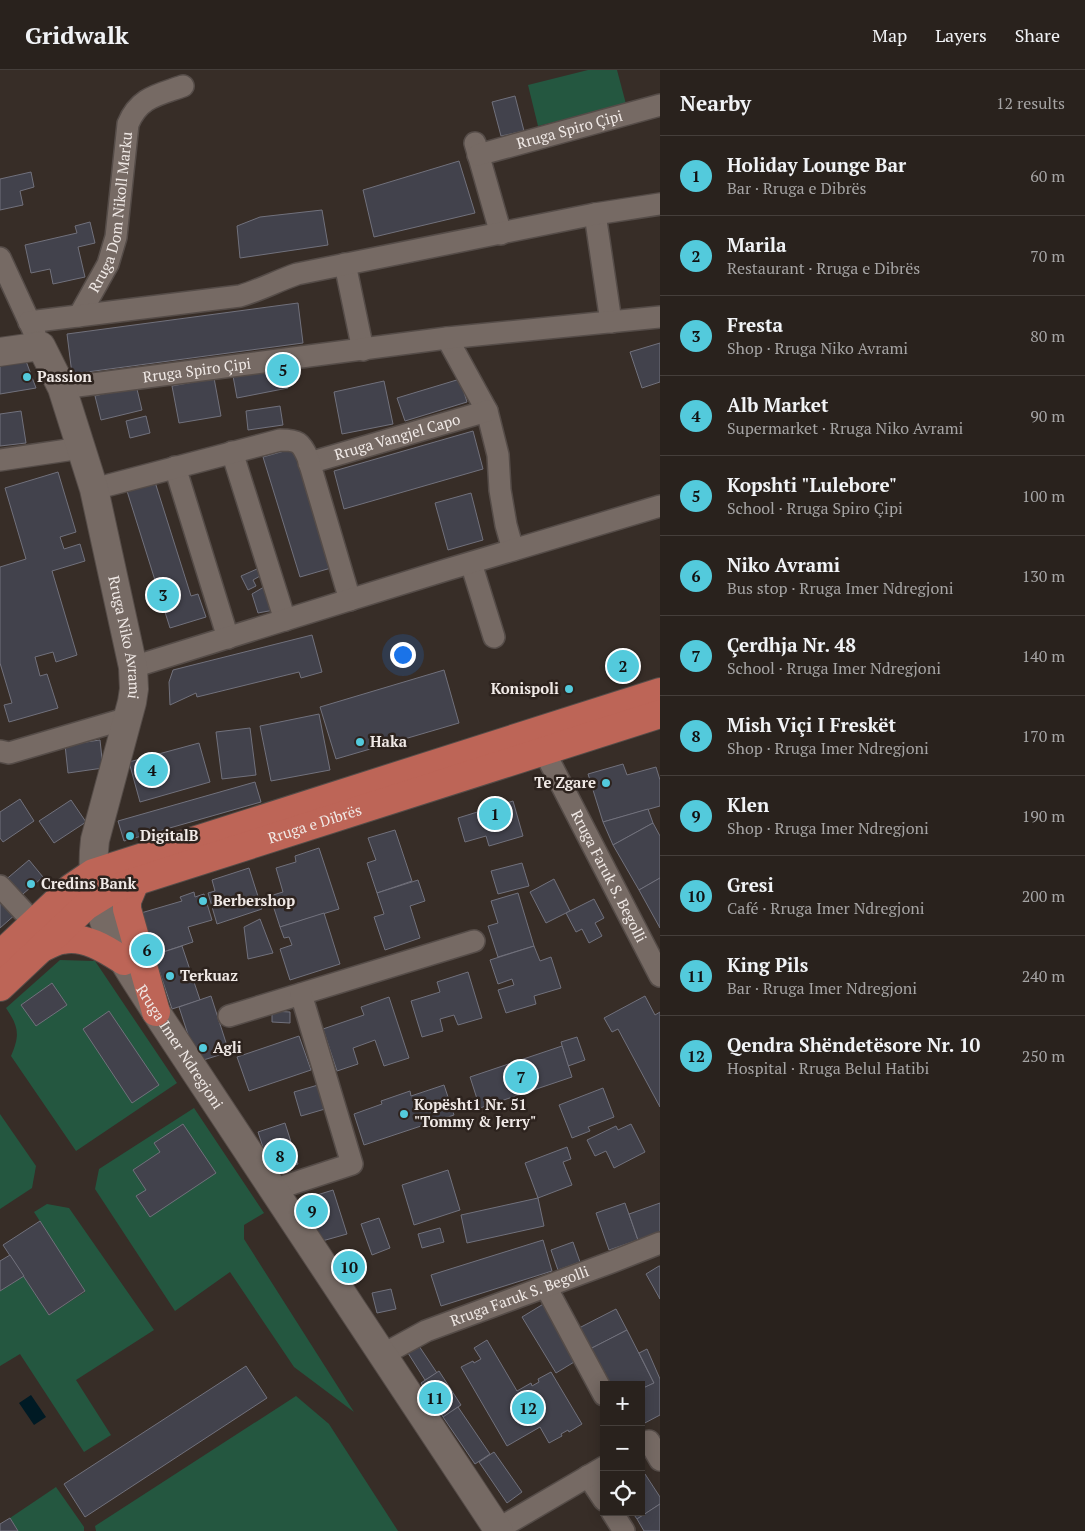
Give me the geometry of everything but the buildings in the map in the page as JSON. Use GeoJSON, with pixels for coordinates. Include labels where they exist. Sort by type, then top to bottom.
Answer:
{"type":"FeatureCollection","features":[{"type":"Feature","properties":{"kind":"main road","name":"Rruga e Dibrës"},"geometry":{"type":"LineString","coordinates":[[0,955],[73,917],[95,886],[660,692]]}},
{"type":"Feature","properties":{"kind":"main road","name":"Rruga e Dibrës"},"geometry":{"type":"LineString","coordinates":[[95,886],[115,888],[135,882],[660,714]]}},
{"type":"Feature","properties":{"kind":"main road"},"geometry":{"type":"LineString","coordinates":[[135,882],[127,901],[127,909],[156,1012]]}},
{"type":"Feature","properties":{"kind":"main road","name":"Rruga e Dibrës"},"geometry":{"type":"LineString","coordinates":[[0,987],[39,935]]}},
{"type":"Feature","properties":{"kind":"main road"},"geometry":{"type":"LineString","coordinates":[[39,935],[62,940],[73,939],[104,948],[124,962]]}},
{"type":"Feature","properties":{"kind":"street","name":"Rruga Dom Nikoll Marku"},"geometry":{"type":"LineString","coordinates":[[79,316],[108,264],[116,236],[128,124],[132,113],[141,103],[153,96],[183,86]]}},
{"type":"Feature","properties":{"kind":"street","name":"Rruga Spiro Çipi"},"geometry":{"type":"LineString","coordinates":[[501,234],[476,149],[660,105]]}},
{"type":"Feature","properties":{"kind":"street"},"geometry":{"type":"LineString","coordinates":[[29,322],[240,296],[296,274],[595,214],[660,204]]}},
{"type":"Feature","properties":{"kind":"street"},"geometry":{"type":"LineString","coordinates":[[595,214],[611,322]]}},
{"type":"Feature","properties":{"kind":"street","name":"Rruga Niko Avrami"},"geometry":{"type":"LineString","coordinates":[[0,258],[62,388],[94,489],[133,667],[134,689],[128,718],[95,840],[95,886]]}},
{"type":"Feature","properties":{"kind":"street"},"geometry":{"type":"LineString","coordinates":[[345,264],[363,350]]}},
{"type":"Feature","properties":{"kind":"street","name":"Rruga Spiro Çipi"},"geometry":{"type":"LineString","coordinates":[[62,388],[447,338],[660,317]]}},
{"type":"Feature","properties":{"kind":"street"},"geometry":{"type":"LineString","coordinates":[[447,338],[487,411],[498,455],[500,490],[513,550]]}},
{"type":"Feature","properties":{"kind":"street"},"geometry":{"type":"LineString","coordinates":[[0,352],[41,346]]}},
{"type":"Feature","properties":{"kind":"street","name":"Rruga Vangjel Capo"},"geometry":{"type":"LineString","coordinates":[[309,463],[487,411]]}},
{"type":"Feature","properties":{"kind":"street"},"geometry":{"type":"LineString","coordinates":[[94,489],[280,440],[296,441],[303,446],[309,463],[350,600]]}},
{"type":"Feature","properties":{"kind":"street"},"geometry":{"type":"LineString","coordinates":[[0,460],[81,448]]}},
{"type":"Feature","properties":{"kind":"street"},"geometry":{"type":"LineString","coordinates":[[232,452],[284,620]]}},
{"type":"Feature","properties":{"kind":"street"},"geometry":{"type":"LineString","coordinates":[[175,467],[228,638]]}},
{"type":"Feature","properties":{"kind":"street"},"geometry":{"type":"LineString","coordinates":[[133,667],[660,506]]}},
{"type":"Feature","properties":{"kind":"street"},"geometry":{"type":"LineString","coordinates":[[471,563],[494,637]]}},
{"type":"Feature","properties":{"kind":"street"},"geometry":{"type":"LineString","coordinates":[[0,751],[9,753],[128,718]]}},
{"type":"Feature","properties":{"kind":"street","name":"Rruga Faruk S. Begolli"},"geometry":{"type":"LineString","coordinates":[[544,751],[660,976]]}},
{"type":"Feature","properties":{"kind":"street"},"geometry":{"type":"LineString","coordinates":[[0,886],[39,935]]}},
{"type":"Feature","properties":{"kind":"street","name":"Rruga Imer Ndregjoni"},"geometry":{"type":"LineString","coordinates":[[95,886],[108,934],[124,962],[498,1530]]}},
{"type":"Feature","properties":{"kind":"street"},"geometry":{"type":"LineString","coordinates":[[230,1016],[474,940]]}},
{"type":"Feature","properties":{"kind":"street"},"geometry":{"type":"LineString","coordinates":[[273,1190],[352,1164],[301,994]]}},
{"type":"Feature","properties":{"kind":"street","name":"Rruga Faruk S. Begolli"},"geometry":{"type":"LineString","coordinates":[[382,1355],[426,1331],[660,1243]]}},
{"type":"Feature","properties":{"kind":"street"},"geometry":{"type":"LineString","coordinates":[[546,1287],[600,1388]]}},
{"type":"Feature","properties":{"kind":"street"},"geometry":{"type":"LineString","coordinates":[[650,1440],[660,1460]]}},
{"type":"Feature","properties":{"kind":"street"},"geometry":{"type":"LineString","coordinates":[[498,1530],[596,1471],[600,1486]]}},
{"type":"Feature","properties":{"kind":"street"},"geometry":{"type":"LineString","coordinates":[[615,1516],[624,1531]]}},
{"type":"Feature","properties":{"kind":"green space"},"geometry":{"type":"Polygon","coordinates":[[[588,70],[617,70],[626,104],[538,126],[528,85],[588,70]]]}},
{"type":"Feature","properties":{"kind":"green space"},"geometry":{"type":"Polygon","coordinates":[[[60,960],[95,961],[177,1083],[76,1151],[11,1056],[16,1042],[17,1031],[14,1021],[6,1008],[60,960]]]}},
{"type":"Feature","properties":{"kind":"green space"},"geometry":{"type":"Polygon","coordinates":[[[194,1108],[264,1213],[244,1225],[244,1239],[354,1412],[294,1367],[230,1272],[175,1311],[95,1189],[99,1169],[194,1108]]]}},
{"type":"Feature","properties":{"kind":"green space"},"geometry":{"type":"Polygon","coordinates":[[[0,1114],[36,1166],[32,1188],[0,1209],[0,1114]]]}},
{"type":"Feature","properties":{"kind":"green space"},"geometry":{"type":"Polygon","coordinates":[[[47,1204],[69,1208],[154,1330],[76,1380],[111,1435],[84,1452],[20,1354],[0,1366],[0,1291],[24,1276],[49,1315],[85,1292],[34,1212],[47,1204]]]}},
{"type":"Feature","properties":{"kind":"green space"},"geometry":{"type":"Polygon","coordinates":[[[296,1396],[329,1424],[398,1531],[96,1531],[95,1526],[296,1396]]]}},
{"type":"Feature","properties":{"kind":"green space"},"geometry":{"type":"Polygon","coordinates":[[[56,1487],[84,1527],[84,1531],[18,1531],[10,1518],[56,1487]]]}},
{"type":"Feature","properties":{"kind":"water"},"geometry":{"type":"Polygon","coordinates":[[[31,1395],[46,1417],[34,1425],[19,1403],[31,1395]]]}},
{"type":"Feature","properties":{"kind":"place","name":"Kopshti \"Lulebore\""},"geometry":{"type":"Point","coordinates":[283,370]}},
{"type":"Feature","properties":{"kind":"place","name":"Passion"},"geometry":{"type":"Point","coordinates":[27,377]}},
{"type":"Feature","properties":{"kind":"place","name":"Fresta"},"geometry":{"type":"Point","coordinates":[163,595]}},
{"type":"Feature","properties":{"kind":"place","name":"Marila"},"geometry":{"type":"Point","coordinates":[623,666]}},
{"type":"Feature","properties":{"kind":"place","name":"Konispoli"},"geometry":{"type":"Point","coordinates":[569,689]}},
{"type":"Feature","properties":{"kind":"place","name":"Haka"},"geometry":{"type":"Point","coordinates":[360,742]}},
{"type":"Feature","properties":{"kind":"place","name":"Alb Market"},"geometry":{"type":"Point","coordinates":[152,770]}},
{"type":"Feature","properties":{"kind":"place","name":"Te Zgare"},"geometry":{"type":"Point","coordinates":[606,783]}},
{"type":"Feature","properties":{"kind":"place","name":"Holiday Lounge Bar"},"geometry":{"type":"Point","coordinates":[495,814]}},
{"type":"Feature","properties":{"kind":"place","name":"DigitalB"},"geometry":{"type":"Point","coordinates":[130,836]}},
{"type":"Feature","properties":{"kind":"place","name":"Credins Bank"},"geometry":{"type":"Point","coordinates":[31,884]}},
{"type":"Feature","properties":{"kind":"place","name":"Berbershop"},"geometry":{"type":"Point","coordinates":[203,901]}},
{"type":"Feature","properties":{"kind":"place","name":"Niko Avrami"},"geometry":{"type":"Point","coordinates":[147,950]}},
{"type":"Feature","properties":{"kind":"place","name":"Terkuaz"},"geometry":{"type":"Point","coordinates":[170,976]}},
{"type":"Feature","properties":{"kind":"place","name":"Agli"},"geometry":{"type":"Point","coordinates":[203,1048]}},
{"type":"Feature","properties":{"kind":"place","name":"Çerdhja Nr. 48"},"geometry":{"type":"Point","coordinates":[521,1077]}},
{"type":"Feature","properties":{"kind":"place","name":"Kopësht1 Nr. 51 \"Tommy & Jerry\""},"geometry":{"type":"Point","coordinates":[404,1114]}},
{"type":"Feature","properties":{"kind":"place","name":"Mish Viçi I Freskët"},"geometry":{"type":"Point","coordinates":[280,1156]}},
{"type":"Feature","properties":{"kind":"place","name":"Klen"},"geometry":{"type":"Point","coordinates":[312,1211]}},
{"type":"Feature","properties":{"kind":"place","name":"Gresi"},"geometry":{"type":"Point","coordinates":[349,1267]}},
{"type":"Feature","properties":{"kind":"place","name":"King Pils"},"geometry":{"type":"Point","coordinates":[435,1398]}},
{"type":"Feature","properties":{"kind":"place","name":"Qendra Shëndetësore Nr. 10"},"geometry":{"type":"Point","coordinates":[528,1408]}}]}
